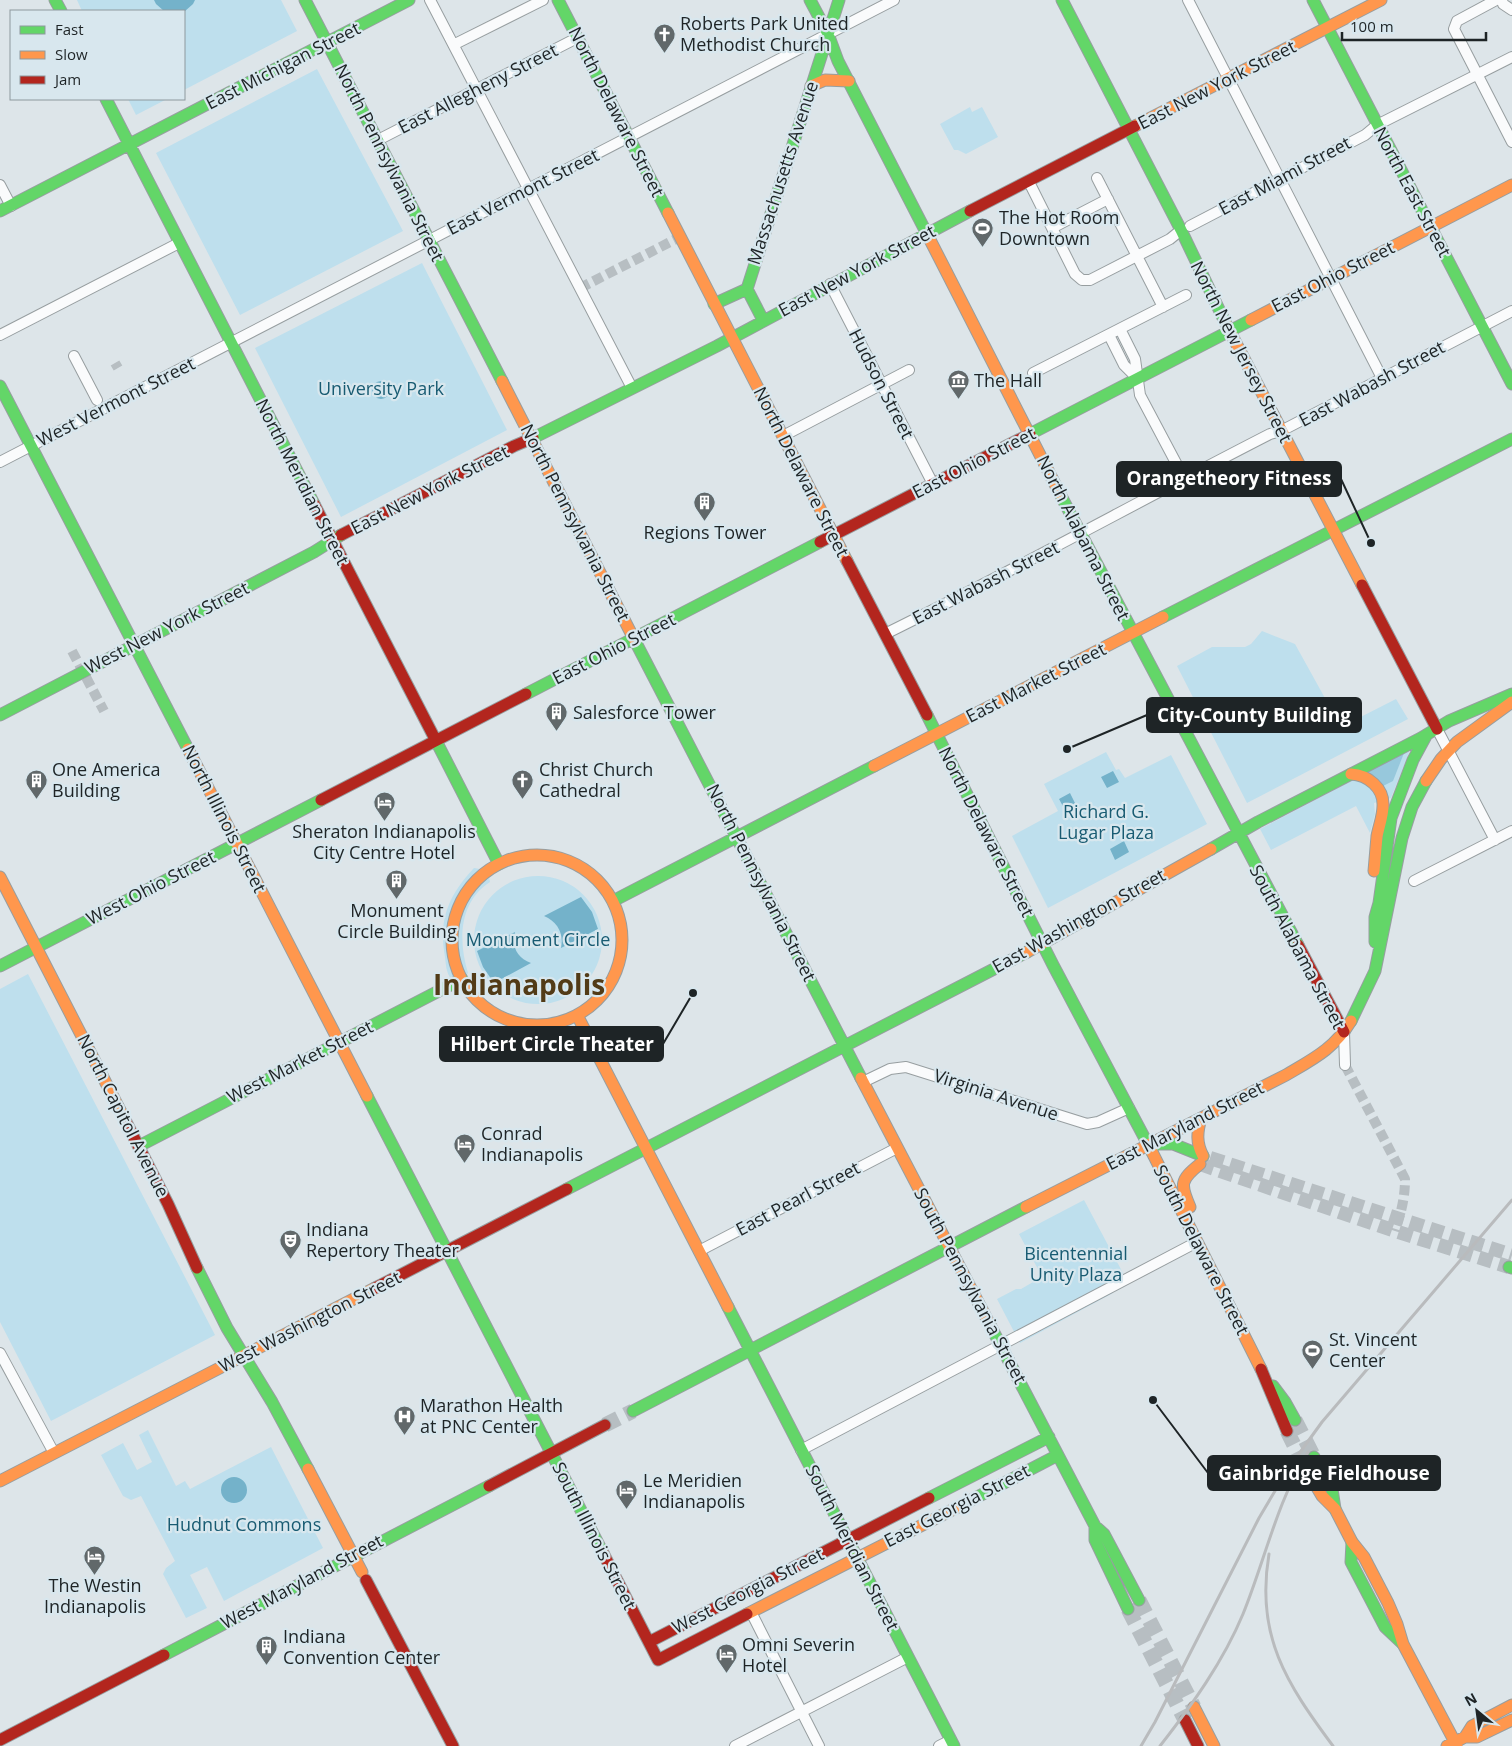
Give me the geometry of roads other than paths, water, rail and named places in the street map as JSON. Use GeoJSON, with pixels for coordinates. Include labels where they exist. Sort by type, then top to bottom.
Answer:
{"type":"FeatureCollection","features":[{"type":"Feature","properties":{"kind":"main road","name":"North Pennsylvania Street"},"geometry":{"type":"LineString","coordinates":[[306,0],[844,1046]]}},
{"type":"Feature","properties":{"kind":"main road","name":"East Michigan Street"},"geometry":{"type":"LineString","coordinates":[[5,209],[409,0]]}},
{"type":"Feature","properties":{"kind":"main road","name":"North Delaware Street"},"geometry":{"type":"LineString","coordinates":[[558,0],[1043,944]]}},
{"type":"Feature","properties":{"kind":"main road","name":"North Alabama Street"},"geometry":{"type":"LineString","coordinates":[[810,0],[828,34],[848,82],[1080,534],[1237,833]]}},
{"type":"Feature","properties":{"kind":"main road","name":"Massachusetts Avenue"},"geometry":{"type":"LineString","coordinates":[[763,320],[747,289],[839,0]]}},
{"type":"Feature","properties":{"kind":"main road","name":"North New Jersey Street"},"geometry":{"type":"LineString","coordinates":[[1062,0],[1129,130],[1185,228],[1230,332],[1437,729]]}},
{"type":"Feature","properties":{"kind":"main road","name":"North East Street"},"geometry":{"type":"LineString","coordinates":[[1314,0],[1512,384]]}},
{"type":"Feature","properties":{"kind":"main road","name":"East New York Street"},"geometry":{"type":"LineString","coordinates":[[332,541],[531,438],[547,432],[717,346],[830,284],[1381,0]]}},
{"type":"Feature","properties":{"kind":"main road"},"geometry":{"type":"LineString","coordinates":[[811,86],[825,80],[848,82]]}},
{"type":"Feature","properties":{"kind":"main road","name":"North Meridian Street"},"geometry":{"type":"LineString","coordinates":[[107,100],[499,864]]}},
{"type":"Feature","properties":{"kind":"main road","name":"East Ohio Street"},"geometry":{"type":"LineString","coordinates":[[435,741],[1512,185]]}},
{"type":"Feature","properties":{"kind":"main road","name":"Massachusetts Avenue"},"geometry":{"type":"LineString","coordinates":[[714,304],[747,289]]}},
{"type":"Feature","properties":{"kind":"main road","name":"North Illinois Street"},"geometry":{"type":"LineString","coordinates":[[0,386],[447,1251]]}},
{"type":"Feature","properties":{"kind":"main road","name":"East Market Street"},"geometry":{"type":"LineString","coordinates":[[613,901],[1512,439]]}},
{"type":"Feature","properties":{"kind":"main road","name":"West New York Street"},"geometry":{"type":"LineString","coordinates":[[0,715],[250,586],[332,541]]}},
{"type":"Feature","properties":{"kind":"main road","name":"East Washington Street"},"geometry":{"type":"LineString","coordinates":[[646,1149],[1043,944],[1237,833],[1449,721],[1512,694]]}},
{"type":"Feature","properties":{"kind":"main road"},"geometry":{"type":"LineString","coordinates":[[1448,750],[1464,736],[1512,702]]}},
{"type":"Feature","properties":{"kind":"main road"},"geometry":{"type":"LineString","coordinates":[[1375,917],[1379,903],[1391,818],[1417,750],[1425,736],[1437,729]]}},
{"type":"Feature","properties":{"kind":"main road","name":"West Ohio Street"},"geometry":{"type":"LineString","coordinates":[[0,966],[435,741]]}},
{"type":"Feature","properties":{"kind":"main road","name":"East Maryland Street"},"geometry":{"type":"LineString","coordinates":[[750,1350],[1201,1118],[1308,1062],[1330,1047],[1344,1032],[1357,1011],[1374,971],[1408,816],[1426,779],[1448,750]]}},
{"type":"Feature","properties":{"kind":"main road"},"geometry":{"type":"LineString","coordinates":[[1351,774],[1359,774],[1372,782],[1383,798],[1376,844],[1372,902],[1375,917],[1374,971]]}},
{"type":"Feature","properties":{"kind":"main road","name":"South Alabama Street"},"geometry":{"type":"LineString","coordinates":[[1237,833],[1344,1032]]}},
{"type":"Feature","properties":{"kind":"main road"},"geometry":{"type":"LineString","coordinates":[[531,855],[549,856],[565,860],[580,866],[593,875],[613,901],[622,933],[622,951],[618,966],[611,983],[601,996],[590,1007],[576,1015],[544,1024],[527,1024],[511,1021],[483,1005],[471,994],[462,979],[456,965],[453,949],[453,934],[459,907],[475,882],[499,864],[531,855]]}},
{"type":"Feature","properties":{"kind":"main road","name":"North Capitol Avenue"},"geometry":{"type":"LineString","coordinates":[[0,877],[176,1219],[198,1272],[227,1328],[272,1402],[452,1746]]}},
{"type":"Feature","properties":{"kind":"main road","name":"South Delaware Street"},"geometry":{"type":"LineString","coordinates":[[1043,944],[1148,1144],[1262,1370],[1287,1431]]}},
{"type":"Feature","properties":{"kind":"main road","name":"West Market Street"},"geometry":{"type":"LineString","coordinates":[[139,1146],[462,979]]}},
{"type":"Feature","properties":{"kind":"main road"},"geometry":{"type":"LineString","coordinates":[[576,1015],[750,1350],[633,1410]]}},
{"type":"Feature","properties":{"kind":"main road","name":"South Pennsylvania Street"},"geometry":{"type":"LineString","coordinates":[[844,1046],[1095,1526],[1104,1534],[1139,1600]]}},
{"type":"Feature","properties":{"kind":"main road"},"geometry":{"type":"LineString","coordinates":[[1201,1118],[1197,1139],[1201,1160]]}},
{"type":"Feature","properties":{"kind":"main road"},"geometry":{"type":"LineString","coordinates":[[1148,1144],[1173,1144],[1201,1160]]}},
{"type":"Feature","properties":{"kind":"main road","name":"West Washington Street"},"geometry":{"type":"LineString","coordinates":[[0,1481],[646,1149]]}},
{"type":"Feature","properties":{"kind":"main road"},"geometry":{"type":"LineString","coordinates":[[1201,1160],[1187,1174],[1182,1183],[1182,1188],[1200,1228],[1216,1279]]}},
{"type":"Feature","properties":{"kind":"main road","name":"South Illinois Street"},"geometry":{"type":"LineString","coordinates":[[447,1251],[658,1660]]}},
{"type":"Feature","properties":{"kind":"main road","name":"South Meridian Street"},"geometry":{"type":"LineString","coordinates":[[750,1350],[953,1743]]}},
{"type":"Feature","properties":{"kind":"main road","name":"South Delaware Street"},"geometry":{"type":"LineString","coordinates":[[1262,1370],[1285,1402],[1295,1420]]}},
{"type":"Feature","properties":{"kind":"main road","name":"West Maryland Street"},"geometry":{"type":"LineString","coordinates":[[0,1740],[605,1424]]}},
{"type":"Feature","properties":{"kind":"main road","name":"East Georgia Street"},"geometry":{"type":"LineString","coordinates":[[848,1540],[1049,1437]]}},
{"type":"Feature","properties":{"kind":"main road","name":"East Georgia Street"},"geometry":{"type":"LineString","coordinates":[[857,1558],[1058,1455]]}},
{"type":"Feature","properties":{"kind":"main road"},"geometry":{"type":"LineString","coordinates":[[1314,1457],[1332,1490],[1334,1509]]}},
{"type":"Feature","properties":{"kind":"main road"},"geometry":{"type":"LineString","coordinates":[[1306,1469],[1322,1496],[1334,1509],[1352,1542],[1364,1557],[1388,1603],[1403,1644],[1456,1743]]}},
{"type":"Feature","properties":{"kind":"main road","name":"South Pennsylvania Street"},"geometry":{"type":"LineString","coordinates":[[1095,1526],[1095,1540],[1128,1610]]}},
{"type":"Feature","properties":{"kind":"main road","name":"West Georgia Street"},"geometry":{"type":"LineString","coordinates":[[649,1642],[848,1540]]}},
{"type":"Feature","properties":{"kind":"main road","name":"West Georgia Street"},"geometry":{"type":"LineString","coordinates":[[658,1660],[857,1558]]}},
{"type":"Feature","properties":{"kind":"main road"},"geometry":{"type":"LineString","coordinates":[[1456,1743],[1472,1726],[1512,1705]]}},
{"type":"Feature","properties":{"kind":"main road"},"geometry":{"type":"LineString","coordinates":[[1194,1707],[1214,1746]]}},
{"type":"Feature","properties":{"kind":"main road"},"geometry":{"type":"LineString","coordinates":[[1185,1720],[1198,1746]]}},
{"type":"Feature","properties":{"kind":"main road"},"geometry":{"type":"LineString","coordinates":[[1456,1743],[1477,1737],[1512,1720]]}},
{"type":"Feature","properties":{"kind":"street"},"geometry":{"type":"LineString","coordinates":[[430,0],[632,388]]}},
{"type":"Feature","properties":{"kind":"street"},"geometry":{"type":"LineString","coordinates":[[454,44],[543,0]]}},
{"type":"Feature","properties":{"kind":"street","name":"East Vermont Street"},"geometry":{"type":"LineString","coordinates":[[231,342],[894,0]]}},
{"type":"Feature","properties":{"kind":"street"},"geometry":{"type":"LineString","coordinates":[[1188,0],[1382,378]]}},
{"type":"Feature","properties":{"kind":"street"},"geometry":{"type":"LineString","coordinates":[[1496,0],[1457,21],[1454,29],[1512,142]]}},
{"type":"Feature","properties":{"kind":"street"},"geometry":{"type":"LineString","coordinates":[[1502,0],[1503,4],[1512,10]]}},
{"type":"Feature","properties":{"kind":"street","name":"East Allegheny Street"},"geometry":{"type":"LineString","coordinates":[[378,140],[577,38]]}},
{"type":"Feature","properties":{"kind":"street","name":"East Miami Street"},"geometry":{"type":"LineString","coordinates":[[1052,228],[1075,274],[1082,280],[1090,280],[1170,239],[1185,228],[1365,135],[1377,125],[1512,56]]}},
{"type":"Feature","properties":{"kind":"street"},"geometry":{"type":"LineString","coordinates":[[1097,178],[1163,307]]}},
{"type":"Feature","properties":{"kind":"street"},"geometry":{"type":"LineString","coordinates":[[1029,182],[1052,228],[1108,199]]}},
{"type":"Feature","properties":{"kind":"street"},"geometry":{"type":"LineString","coordinates":[[0,185],[5,209]]}},
{"type":"Feature","properties":{"kind":"street"},"geometry":{"type":"LineString","coordinates":[[0,335],[179,243]]}},
{"type":"Feature","properties":{"kind":"street","name":"Hudson Street"},"geometry":{"type":"LineString","coordinates":[[830,284],[933,484]]}},
{"type":"Feature","properties":{"kind":"street"},"geometry":{"type":"LineString","coordinates":[[1033,373],[1186,295]]}},
{"type":"Feature","properties":{"kind":"street","name":"East Wabash Street"},"geometry":{"type":"LineString","coordinates":[[885,634],[1080,534],[1184,478],[1270,434],[1281,431],[1512,311]]}},
{"type":"Feature","properties":{"kind":"street"},"geometry":{"type":"LineString","coordinates":[[1120,329],[1135,360],[1140,395],[1184,478]]}},
{"type":"Feature","properties":{"kind":"street"},"geometry":{"type":"LineString","coordinates":[[1109,335],[1124,365],[1138,379]]}},
{"type":"Feature","properties":{"kind":"street","name":"West Vermont Street"},"geometry":{"type":"LineString","coordinates":[[0,462],[231,342]]}},
{"type":"Feature","properties":{"kind":"street"},"geometry":{"type":"LineString","coordinates":[[74,356],[97,400]]}},
{"type":"Feature","properties":{"kind":"street"},"geometry":{"type":"LineString","coordinates":[[783,436],[909,370]]}},
{"type":"Feature","properties":{"kind":"street"},"geometry":{"type":"LineString","coordinates":[[1437,729],[1494,840]]}},
{"type":"Feature","properties":{"kind":"street"},"geometry":{"type":"LineString","coordinates":[[1414,880],[1512,831]]}},
{"type":"Feature","properties":{"kind":"street","name":"South Alabama Street"},"geometry":{"type":"LineString","coordinates":[[1344,1032],[1345,1065]]}},
{"type":"Feature","properties":{"kind":"street","name":"Virginia Avenue"},"geometry":{"type":"LineString","coordinates":[[863,1082],[890,1069],[906,1067],[1087,1124],[1098,1122],[1129,1108]]}},
{"type":"Feature","properties":{"kind":"street","name":"East Pearl Street"},"geometry":{"type":"LineString","coordinates":[[699,1251],[897,1148]]}},
{"type":"Feature","properties":{"kind":"street"},"geometry":{"type":"LineString","coordinates":[[801,1450],[1197,1242]]}},
{"type":"Feature","properties":{"kind":"street"},"geometry":{"type":"LineString","coordinates":[[0,1354],[54,1453]]}},
{"type":"Feature","properties":{"kind":"street"},"geometry":{"type":"LineString","coordinates":[[751,1612],[819,1746]]}},
{"type":"Feature","properties":{"kind":"street"},"geometry":{"type":"LineString","coordinates":[[735,1746],[908,1657]]}},
{"type":"Feature","properties":{"kind":"street"},"geometry":{"type":"LineString","coordinates":[[939,1746],[953,1743]]}},
{"type":"Feature","properties":{"kind":"tunnel"},"geometry":{"type":"LineString","coordinates":[[580,288],[680,237]]}},
{"type":"Feature","properties":{"kind":"tunnel"},"geometry":{"type":"LineString","coordinates":[[115,363],[118,368]]}},
{"type":"Feature","properties":{"kind":"tunnel"},"geometry":{"type":"LineString","coordinates":[[72,651],[104,711]]}},
{"type":"Feature","properties":{"kind":"tunnel"},"geometry":{"type":"LineString","coordinates":[[1345,1065],[1405,1179],[1402,1205],[1395,1231]]}},
{"type":"Feature","properties":{"kind":"tunnel"},"geometry":{"type":"LineString","coordinates":[[1210,1158],[1512,1255]]}},
{"type":"Feature","properties":{"kind":"tunnel"},"geometry":{"type":"LineString","coordinates":[[1200,1164],[1395,1231],[1509,1267]]}},
{"type":"Feature","properties":{"kind":"tunnel"},"geometry":{"type":"LineString","coordinates":[[605,1425],[633,1411]]}},
{"type":"Feature","properties":{"kind":"tunnel"},"geometry":{"type":"LineString","coordinates":[[1295,1420],[1314,1457]]}},
{"type":"Feature","properties":{"kind":"tunnel"},"geometry":{"type":"LineString","coordinates":[[1287,1431],[1306,1469]]}},
{"type":"Feature","properties":{"kind":"tunnel"},"geometry":{"type":"LineString","coordinates":[[1139,1600],[1194,1707]]}},
{"type":"Feature","properties":{"kind":"tunnel"},"geometry":{"type":"LineString","coordinates":[[1128,1609],[1185,1720]]}},
{"type":"Feature","properties":{"kind":"railway"},"geometry":{"type":"LineString","coordinates":[[1141,1746],[1259,1518],[1288,1469],[1322,1422],[1512,1200]]}},
{"type":"Feature","properties":{"kind":"railway"},"geometry":{"type":"LineString","coordinates":[[1160,1746],[1206,1683],[1235,1632],[1251,1594],[1288,1490],[1308,1452]]}},
{"type":"Feature","properties":{"kind":"railway"},"geometry":{"type":"LineString","coordinates":[[1269,1554],[1266,1583],[1267,1610],[1278,1658],[1302,1701],[1333,1746]]}},
{"type":"Feature","properties":{"kind":"place","name":"Roberts Park United Methodist Church"},"geometry":{"type":"Point","coordinates":[664,53]}},
{"type":"Feature","properties":{"kind":"place","name":"The Hot Room Downtown"},"geometry":{"type":"Point","coordinates":[983,247]}},
{"type":"Feature","properties":{"kind":"place","name":"The Hall"},"geometry":{"type":"Point","coordinates":[958,400]}},
{"type":"Feature","properties":{"kind":"place","name":"Regions Tower"},"geometry":{"type":"Point","coordinates":[705,522]}},
{"type":"Feature","properties":{"kind":"place","name":"Orangetheory Fitness"},"geometry":{"type":"Point","coordinates":[1371,543]}},
{"type":"Feature","properties":{"kind":"place","name":"Salesforce Tower"},"geometry":{"type":"Point","coordinates":[557,732]}},
{"type":"Feature","properties":{"kind":"place","name":"City-County Building"},"geometry":{"type":"Point","coordinates":[1067,749]}},
{"type":"Feature","properties":{"kind":"place","name":"One America Building"},"geometry":{"type":"Point","coordinates":[36,799]}},
{"type":"Feature","properties":{"kind":"place","name":"Christ Church Cathedral"},"geometry":{"type":"Point","coordinates":[523,799]}},
{"type":"Feature","properties":{"kind":"place","name":"Sheraton Indianapolis City Centre Hotel"},"geometry":{"type":"Point","coordinates":[384,821]}},
{"type":"Feature","properties":{"kind":"place","name":"Monument Circle Building"},"geometry":{"type":"Point","coordinates":[397,900]}},
{"type":"Feature","properties":{"kind":"place","name":"Hilbert Circle Theater"},"geometry":{"type":"Point","coordinates":[693,993]}},
{"type":"Feature","properties":{"kind":"place","name":"Conrad Indianapolis"},"geometry":{"type":"Point","coordinates":[465,1163]}},
{"type":"Feature","properties":{"kind":"place","name":"Indiana Repertory Theater"},"geometry":{"type":"Point","coordinates":[290,1259]}},
{"type":"Feature","properties":{"kind":"place","name":"St. Vincent Center"},"geometry":{"type":"Point","coordinates":[1313,1369]}},
{"type":"Feature","properties":{"kind":"place","name":"Gainbridge Fieldhouse"},"geometry":{"type":"Point","coordinates":[1153,1400]}},
{"type":"Feature","properties":{"kind":"place","name":"Marathon Health at PNC Center"},"geometry":{"type":"Point","coordinates":[404,1435]}},
{"type":"Feature","properties":{"kind":"place","name":"Le Meridien Indianapolis"},"geometry":{"type":"Point","coordinates":[627,1510]}},
{"type":"Feature","properties":{"kind":"place","name":"The Westin Indianapolis"},"geometry":{"type":"Point","coordinates":[95,1575]}},
{"type":"Feature","properties":{"kind":"place","name":"Indiana Convention Center"},"geometry":{"type":"Point","coordinates":[267,1666]}},
{"type":"Feature","properties":{"kind":"place","name":"Omni Severin Hotel"},"geometry":{"type":"Point","coordinates":[726,1674]}},
{"type":"Feature","properties":{"kind":"district","name":"Indianapolis"},"geometry":{"type":"Point","coordinates":[519,985]}},
{"type":"Feature","properties":{"kind":"park label","name":"University Park"},"geometry":{"type":"Point","coordinates":[381,389]}},
{"type":"Feature","properties":{"kind":"park label","name":"Richard G. Lugar Plaza"},"geometry":{"type":"Point","coordinates":[1106,822]}},
{"type":"Feature","properties":{"kind":"park label","name":"Monument Circle"},"geometry":{"type":"Point","coordinates":[538,940]}},
{"type":"Feature","properties":{"kind":"park label","name":"Bicentennial Unity Plaza"},"geometry":{"type":"Point","coordinates":[1076,1264]}},
{"type":"Feature","properties":{"kind":"park label","name":"Hudnut Commons"},"geometry":{"type":"Point","coordinates":[244,1525]}}]}
